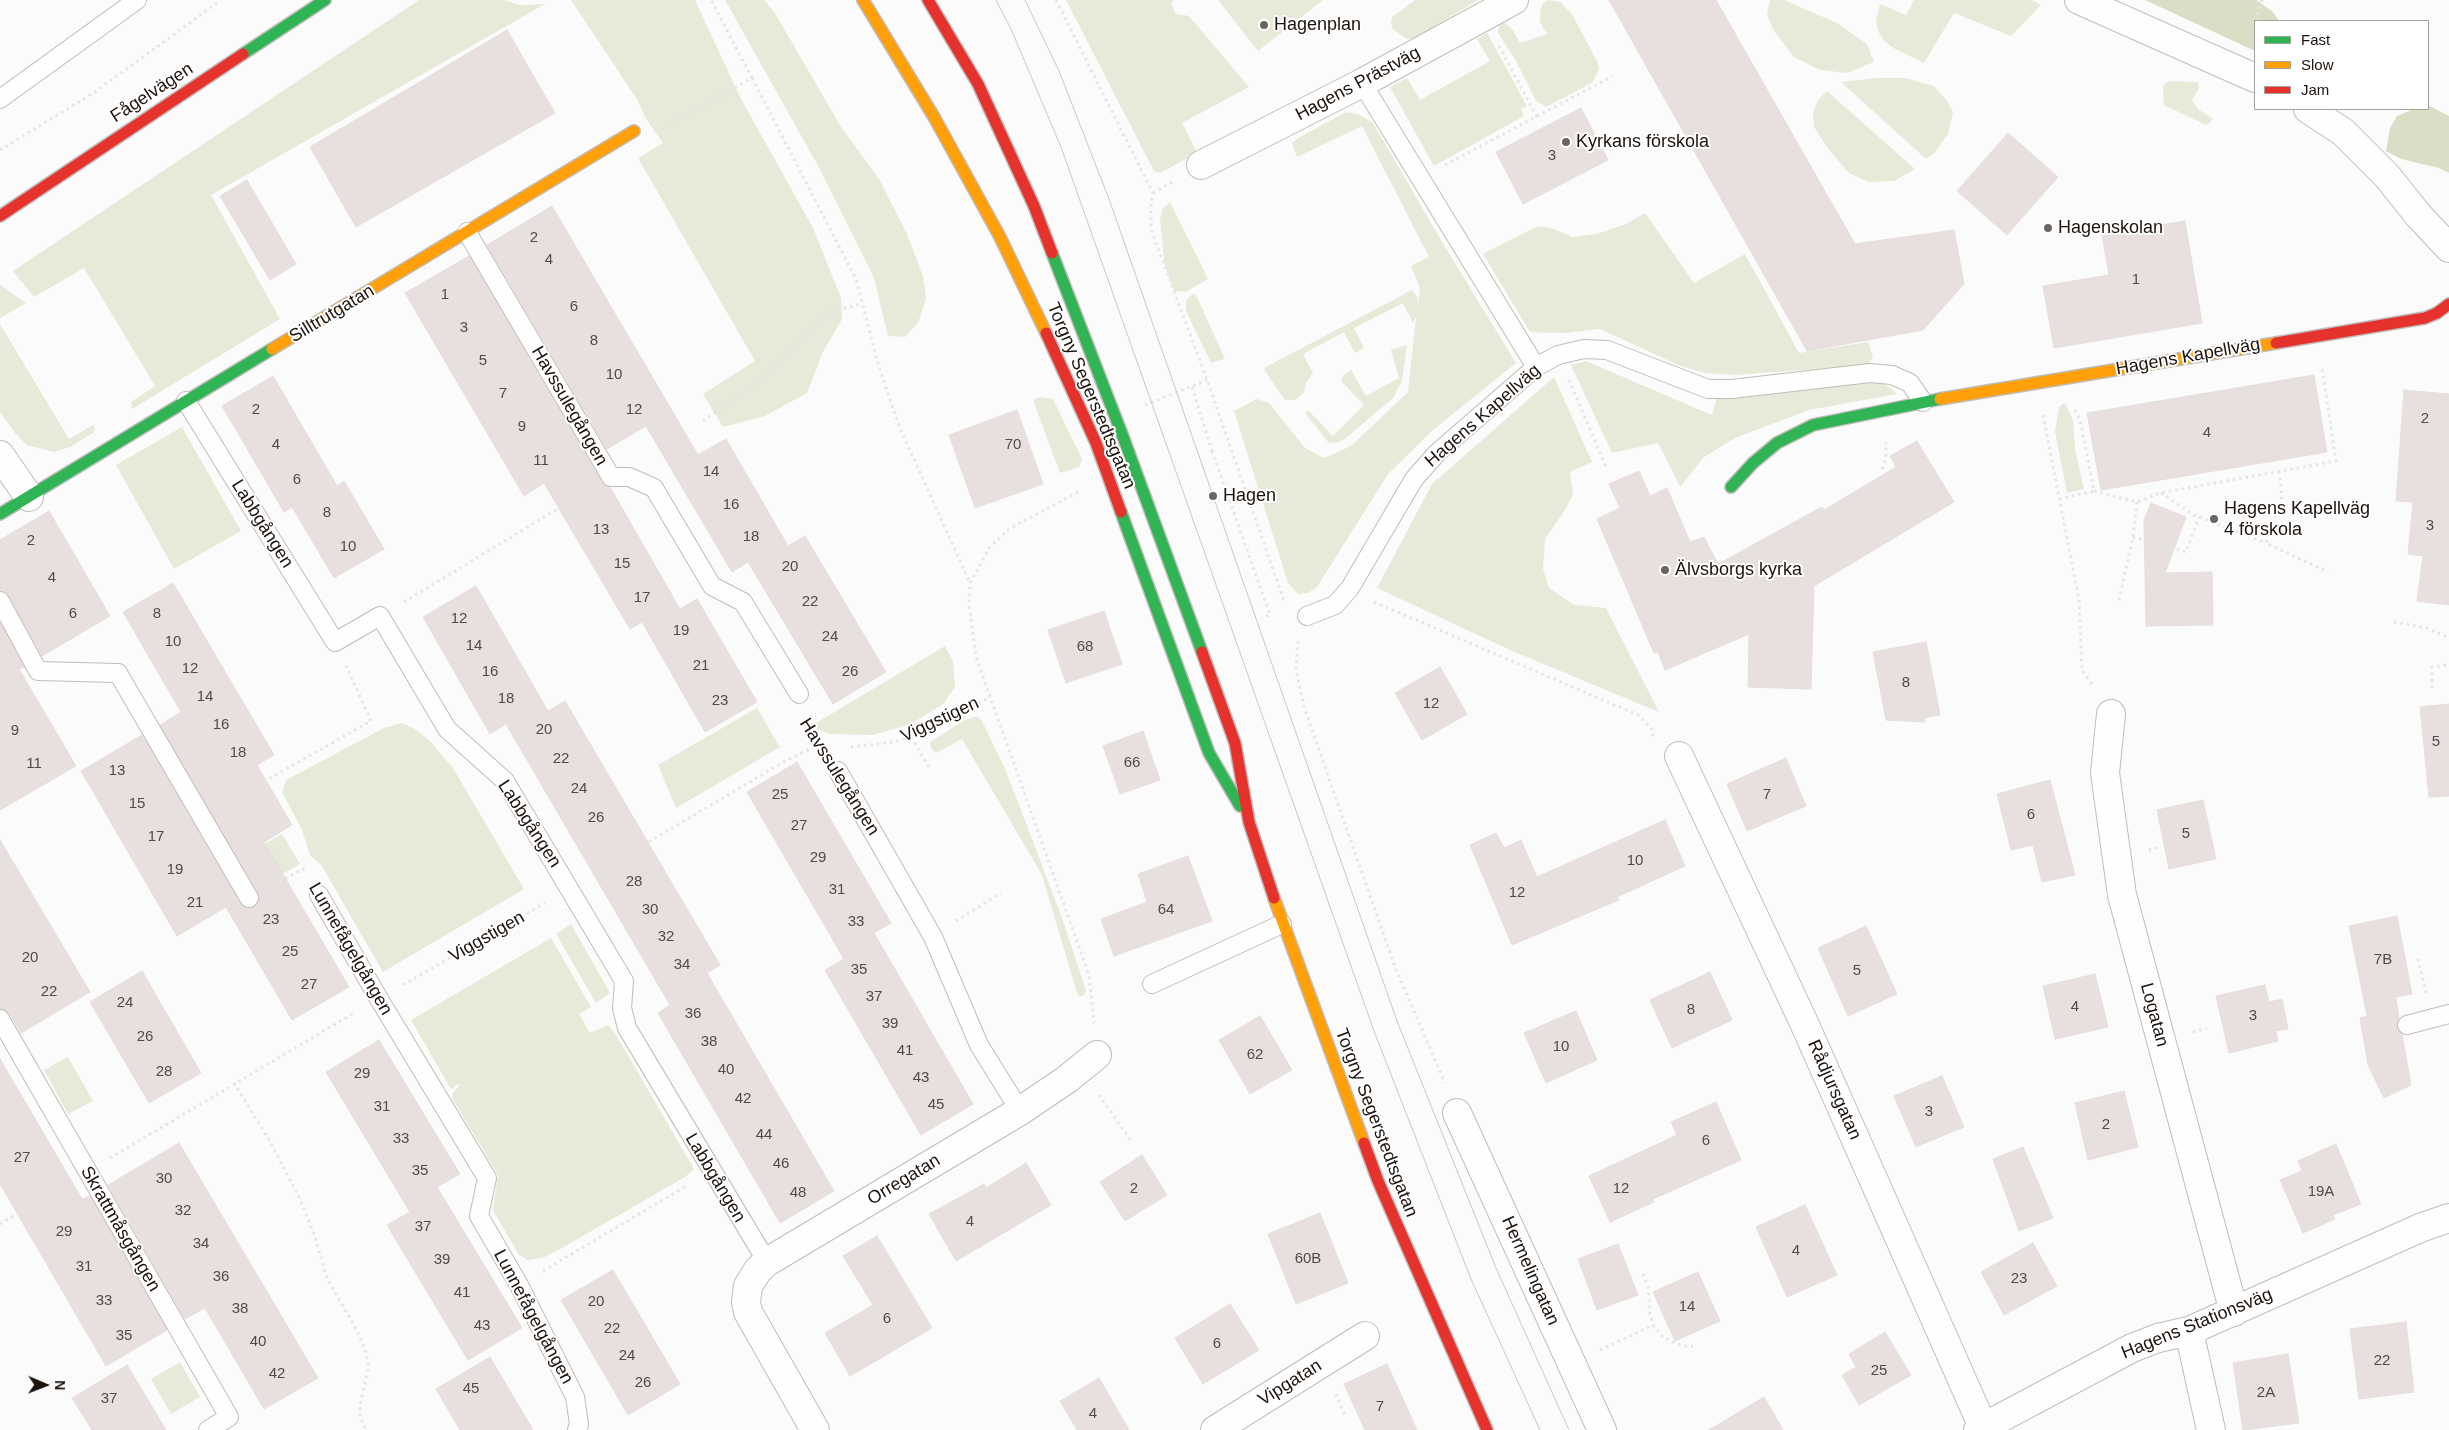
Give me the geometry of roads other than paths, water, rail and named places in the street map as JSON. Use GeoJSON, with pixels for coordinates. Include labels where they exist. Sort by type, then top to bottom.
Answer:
{"type":"FeatureCollection","features":[{"type":"Feature","properties":{"kind":"street","name":"Fågelvägen"},"geometry":{"type":"LineString","coordinates":[[0,216],[325,0]]}},
{"type":"Feature","properties":{"kind":"street","name":"Torgny Segerstedtsgatan"},"geometry":{"type":"LineString","coordinates":[[864,0],[934,117],[995,228],[1051,344],[1099,452],[1209,753],[1249,822]]}},
{"type":"Feature","properties":{"kind":"street","name":"Torgny Segerstedtsgatan"},"geometry":{"type":"LineString","coordinates":[[928,0],[978,84],[1034,206],[1122,434],[1235,743],[1249,822],[1282,924],[1378,1180],[1487,1430]]}},
{"type":"Feature","properties":{"kind":"street","name":"Hagens Prästväg"},"geometry":{"type":"LineString","coordinates":[[1201,165],[1362,83],[1514,0]]}},
{"type":"Feature","properties":{"kind":"street"},"geometry":{"type":"LineString","coordinates":[[2078,0],[2254,78]]}},
{"type":"Feature","properties":{"kind":"street"},"geometry":{"type":"LineString","coordinates":[[2310,110],[2343,132],[2387,176],[2419,216],[2449,248]]}},
{"type":"Feature","properties":{"kind":"street","name":"Silltrutgatan"},"geometry":{"type":"LineString","coordinates":[[0,514],[634,131]]}},
{"type":"Feature","properties":{"kind":"street","name":"Hagens Kapellväg"},"geometry":{"type":"LineString","coordinates":[[1731,487],[1753,463],[1778,443],[1814,425],[1923,402],[2425,318],[2438,313],[2449,304]]}},
{"type":"Feature","properties":{"kind":"street"},"geometry":{"type":"LineString","coordinates":[[0,455],[29,497]]}},
{"type":"Feature","properties":{"kind":"street","name":"Logatan"},"geometry":{"type":"LineString","coordinates":[[2111,714],[2105,773],[2122,895],[2234,1312]]}},
{"type":"Feature","properties":{"kind":"street","name":"Rådjursgatan"},"geometry":{"type":"LineString","coordinates":[[1680,756],[1801,1016],[1980,1429]]}},
{"type":"Feature","properties":{"kind":"street","name":"Orregatan"},"geometry":{"type":"LineString","coordinates":[[815,1430],[753,1325],[746,1302],[748,1286],[758,1270],[767,1262],[1020,1111],[1066,1080],[1097,1056]]}},
{"type":"Feature","properties":{"kind":"street","name":"Hermelingatan"},"geometry":{"type":"LineString","coordinates":[[1458,1113],[1602,1430]]}},
{"type":"Feature","properties":{"kind":"street","name":"Hagens Stationsväg"},"geometry":{"type":"LineString","coordinates":[[1980,1429],[2132,1348],[2158,1338],[2189,1331],[2420,1228],[2449,1218]]}},
{"type":"Feature","properties":{"kind":"street"},"geometry":{"type":"LineString","coordinates":[[2189,1331],[2211,1430]]}},
{"type":"Feature","properties":{"kind":"street","name":"Vipgatan"},"geometry":{"type":"LineString","coordinates":[[1215,1430],[1365,1336]]}},
{"type":"Feature","properties":{"kind":"lane"},"geometry":{"type":"LineString","coordinates":[[0,99],[137,0]]}},
{"type":"Feature","properties":{"kind":"lane"},"geometry":{"type":"LineString","coordinates":[[1362,83],[1536,367]]}},
{"type":"Feature","properties":{"kind":"lane","name":"Havssulegången"},"geometry":{"type":"LineString","coordinates":[[468,232],[611,477],[630,477],[654,488],[712,586],[743,602],[799,694]]}},
{"type":"Feature","properties":{"kind":"lane","name":"Hagens Kapellväg"},"geometry":{"type":"LineString","coordinates":[[1307,616],[1334,605],[1350,588],[1414,479],[1437,454],[1536,367],[1558,355],[1584,349],[1607,350],[1708,389],[1732,389],[1870,373],[1892,375],[1910,383],[1923,402]]}},
{"type":"Feature","properties":{"kind":"lane","name":"Labbgången"},"geometry":{"type":"LineString","coordinates":[[186,401],[335,642],[380,616],[447,729],[505,782],[624,981],[622,1008],[627,1028],[711,1172],[767,1262]]}},
{"type":"Feature","properties":{"kind":"lane"},"geometry":{"type":"LineString","coordinates":[[0,601],[38,671],[118,673],[249,898]]}},
{"type":"Feature","properties":{"kind":"lane","name":"Havssulegången"},"geometry":{"type":"LineString","coordinates":[[838,771],[933,937],[979,1045],[1020,1111]]}},
{"type":"Feature","properties":{"kind":"lane","name":"Lunnefågelgången"},"geometry":{"type":"LineString","coordinates":[[319,896],[378,999],[487,1178],[479,1216],[519,1285],[575,1397],[579,1424],[577,1430]]}},
{"type":"Feature","properties":{"kind":"lane"},"geometry":{"type":"LineString","coordinates":[[1152,984],[1282,924]]}},
{"type":"Feature","properties":{"kind":"lane"},"geometry":{"type":"LineString","coordinates":[[2407,1024],[2441,1016]]}},
{"type":"Feature","properties":{"kind":"lane","name":"Skrattmåsgången"},"geometry":{"type":"LineString","coordinates":[[0,1019],[229,1417],[208,1430]]}},
{"type":"Feature","properties":{"kind":"tram line"},"geometry":{"type":"LineString","coordinates":[[996,0],[1011,29],[1061,147],[1374,1031],[1471,1279],[1540,1430]]}},
{"type":"Feature","properties":{"kind":"tram line"},"geometry":{"type":"LineString","coordinates":[[1025,0],[1059,71],[1109,199],[1397,1021],[1496,1268],[1569,1430]]}},
{"type":"Feature","properties":{"kind":"place","name":"Hagenplan"},"geometry":{"type":"Point","coordinates":[1264,25]}},
{"type":"Feature","properties":{"kind":"place","name":"Kyrkans förskola"},"geometry":{"type":"Point","coordinates":[1566,142]}},
{"type":"Feature","properties":{"kind":"place","name":"Hagenskolan"},"geometry":{"type":"Point","coordinates":[2048,228]}},
{"type":"Feature","properties":{"kind":"place","name":"Hagen"},"geometry":{"type":"Point","coordinates":[1213,496]}},
{"type":"Feature","properties":{"kind":"place","name":"Hagens Kapellväg 4 förskola"},"geometry":{"type":"Point","coordinates":[2214,519]}},
{"type":"Feature","properties":{"kind":"place","name":"Älvsborgs kyrka"},"geometry":{"type":"Point","coordinates":[1665,570]}}]}
